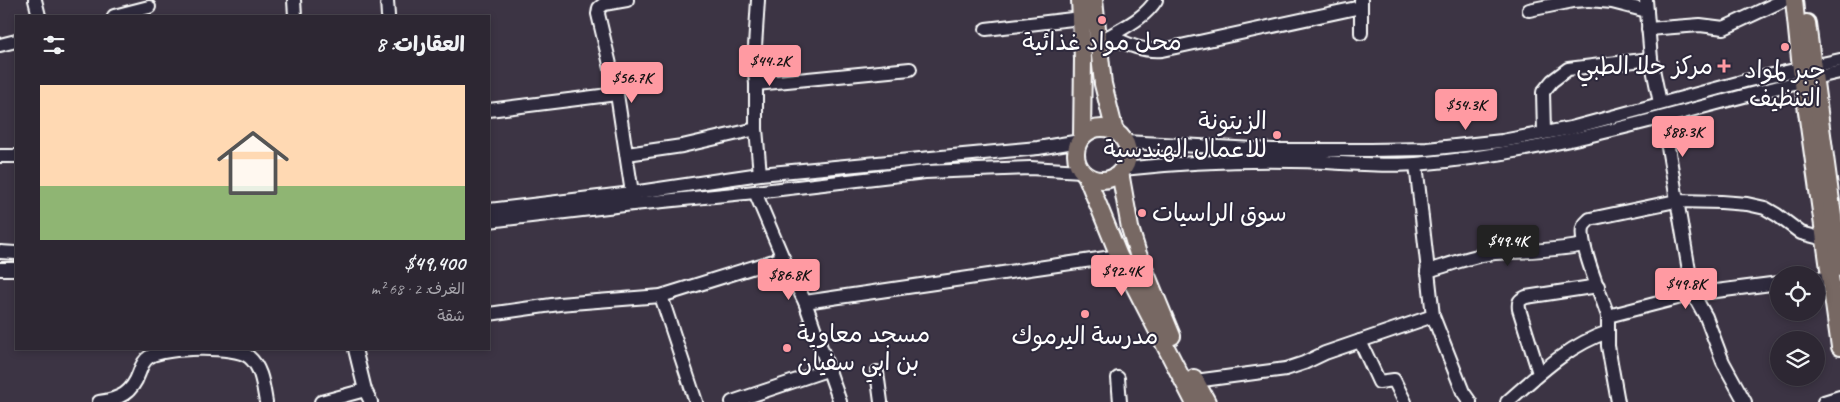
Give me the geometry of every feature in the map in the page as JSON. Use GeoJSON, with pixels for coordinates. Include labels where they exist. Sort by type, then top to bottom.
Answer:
{"type":"FeatureCollection","features":[{"type":"Feature","properties":{"kind":"main road"},"geometry":{"type":"LineString","coordinates":[[1080,0],[1081,139],[1076,154],[1077,162],[1084,173],[1119,256],[1194,402]]}},
{"type":"Feature","properties":{"kind":"main road"},"geometry":{"type":"LineString","coordinates":[[1084,173],[1100,180],[1114,177],[1121,171],[1127,158],[1127,150],[1120,137],[1103,84],[1104,39],[1094,0]]}},
{"type":"Feature","properties":{"kind":"main road"},"geometry":{"type":"LineString","coordinates":[[1794,0],[1808,73],[1833,237],[1829,275],[1840,347]]}},
{"type":"Feature","properties":{"kind":"main road"},"geometry":{"type":"LineString","coordinates":[[1803,0],[1808,73]]}},
{"type":"Feature","properties":{"kind":"main road"},"geometry":{"type":"LineString","coordinates":[[1081,139],[1094,130],[1101,128],[1120,137]]}},
{"type":"Feature","properties":{"kind":"main road"},"geometry":{"type":"LineString","coordinates":[[1121,171],[1130,228],[1138,254],[1165,323],[1207,402]]}},
{"type":"Feature","properties":{"kind":"street"},"geometry":{"type":"LineString","coordinates":[[35,0],[39,15]]}},
{"type":"Feature","properties":{"kind":"street"},"geometry":{"type":"LineString","coordinates":[[294,0],[295,15]]}},
{"type":"Feature","properties":{"kind":"street"},"geometry":{"type":"LineString","coordinates":[[387,0],[388,15]]}},
{"type":"Feature","properties":{"kind":"street"},"geometry":{"type":"LineString","coordinates":[[627,0],[604,4],[599,8],[598,14],[617,94],[632,192]]}},
{"type":"Feature","properties":{"kind":"street"},"geometry":{"type":"LineString","coordinates":[[758,0],[754,62],[756,129],[760,174]]}},
{"type":"Feature","properties":{"kind":"street"},"geometry":{"type":"LineString","coordinates":[[1104,39],[1141,18],[1150,10],[1156,0]]}},
{"type":"Feature","properties":{"kind":"street"},"geometry":{"type":"LineString","coordinates":[[1529,10],[1573,1],[1589,0],[1646,6],[1650,60],[1660,103]]}},
{"type":"Feature","properties":{"kind":"street"},"geometry":{"type":"LineString","coordinates":[[1648,29],[1700,25],[1724,28],[1784,0]]}},
{"type":"Feature","properties":{"kind":"street"},"geometry":{"type":"LineString","coordinates":[[1104,39],[1154,51],[1162,50],[1361,4],[1361,33]]}},
{"type":"Feature","properties":{"kind":"street"},"geometry":{"type":"LineString","coordinates":[[118,15],[149,8]]}},
{"type":"Feature","properties":{"kind":"street"},"geometry":{"type":"LineString","coordinates":[[986,29],[1081,18]]}},
{"type":"Feature","properties":{"kind":"street"},"geometry":{"type":"LineString","coordinates":[[0,45],[15,41]]}},
{"type":"Feature","properties":{"kind":"street"},"geometry":{"type":"LineString","coordinates":[[1544,132],[1543,92],[1563,72],[1580,68],[1650,60]]}},
{"type":"Feature","properties":{"kind":"street"},"geometry":{"type":"LineString","coordinates":[[1121,171],[1168,165],[1291,161],[1416,164],[1475,157],[1549,144],[1663,118],[1808,73],[1840,60]]}},
{"type":"Feature","properties":{"kind":"street"},"geometry":{"type":"LineString","coordinates":[[756,84],[910,69]]}},
{"type":"Feature","properties":{"kind":"street"},"geometry":{"type":"LineString","coordinates":[[1120,137],[1273,150],[1427,149],[1502,141],[1571,128],[1660,103],[1808,73],[1840,72]]}},
{"type":"Feature","properties":{"kind":"street"},"geometry":{"type":"LineString","coordinates":[[490,110],[617,94]]}},
{"type":"Feature","properties":{"kind":"street"},"geometry":{"type":"LineString","coordinates":[[1663,118],[1692,294],[1706,317],[1723,362],[1745,402]]}},
{"type":"Feature","properties":{"kind":"street"},"geometry":{"type":"LineString","coordinates":[[627,154],[682,146],[756,129]]}},
{"type":"Feature","properties":{"kind":"street"},"geometry":{"type":"LineString","coordinates":[[490,210],[760,174],[1038,148],[1081,139]]}},
{"type":"Feature","properties":{"kind":"street"},"geometry":{"type":"LineString","coordinates":[[0,156],[15,156]]}},
{"type":"Feature","properties":{"kind":"street"},"geometry":{"type":"LineString","coordinates":[[1416,164],[1433,316],[1462,392],[1470,402]]}},
{"type":"Feature","properties":{"kind":"street"},"geometry":{"type":"LineString","coordinates":[[490,222],[925,172],[1030,168],[1084,173]]}},
{"type":"Feature","properties":{"kind":"street"},"geometry":{"type":"LineString","coordinates":[[755,192],[783,258],[805,302],[827,370],[840,402]]}},
{"type":"Feature","properties":{"kind":"street"},"geometry":{"type":"LineString","coordinates":[[1618,402],[1608,346],[1608,316],[1584,245],[1582,230],[1584,224],[1590,219],[1676,202],[1721,202],[1765,208],[1801,233],[1833,237]]}},
{"type":"Feature","properties":{"kind":"street"},"geometry":{"type":"LineString","coordinates":[[1428,271],[1475,256],[1494,253],[1565,249],[1584,245]]}},
{"type":"Feature","properties":{"kind":"street"},"geometry":{"type":"LineString","coordinates":[[0,252],[15,253]]}},
{"type":"Feature","properties":{"kind":"street"},"geometry":{"type":"LineString","coordinates":[[805,302],[1119,256]]}},
{"type":"Feature","properties":{"kind":"street"},"geometry":{"type":"LineString","coordinates":[[490,314],[559,304],[661,296],[783,258]]}},
{"type":"Feature","properties":{"kind":"street"},"geometry":{"type":"LineString","coordinates":[[0,269],[15,269]]}},
{"type":"Feature","properties":{"kind":"street"},"geometry":{"type":"LineString","coordinates":[[1608,316],[1692,294],[1770,284]]}},
{"type":"Feature","properties":{"kind":"street"},"geometry":{"type":"LineString","coordinates":[[1539,373],[1519,309],[1520,299],[1598,286]]}},
{"type":"Feature","properties":{"kind":"street"},"geometry":{"type":"LineString","coordinates":[[661,296],[696,402]]}},
{"type":"Feature","properties":{"kind":"street"},"geometry":{"type":"LineString","coordinates":[[1196,382],[1286,369],[1325,353],[1433,316]]}},
{"type":"Feature","properties":{"kind":"street"},"geometry":{"type":"LineString","coordinates":[[1507,402],[1539,373],[1564,354],[1608,332]]}},
{"type":"Feature","properties":{"kind":"street"},"geometry":{"type":"LineString","coordinates":[[1360,341],[1379,382],[1394,380],[1405,402]]}},
{"type":"Feature","properties":{"kind":"street"},"geometry":{"type":"LineString","coordinates":[[99,402],[114,400],[134,386],[141,367],[147,358],[157,353],[177,350],[229,350],[240,351],[248,355],[256,363],[261,374],[266,402]]}},
{"type":"Feature","properties":{"kind":"street"},"geometry":{"type":"LineString","coordinates":[[355,350],[365,390],[371,402]]}},
{"type":"Feature","properties":{"kind":"street"},"geometry":{"type":"LineString","coordinates":[[732,402],[827,370]]}},
{"type":"Feature","properties":{"kind":"street"},"geometry":{"type":"LineString","coordinates":[[877,372],[881,402]]}},
{"type":"Feature","properties":{"kind":"street"},"geometry":{"type":"LineString","coordinates":[[1118,378],[1120,402]]}},
{"type":"Feature","properties":{"kind":"street"},"geometry":{"type":"LineString","coordinates":[[321,402],[365,390]]}},
{"type":"Feature","properties":{"kind":"street"},"geometry":{"type":"LineString","coordinates":[[1824,402],[1840,397]]}},
{"type":"Feature","properties":{"kind":"place","name":"محل مواد غذائية"},"geometry":{"type":"Point","coordinates":[1102,20]}},
{"type":"Feature","properties":{"kind":"place","name":"جبر لمواد التنظيف"},"geometry":{"type":"Point","coordinates":[1785,47]}},
{"type":"Feature","properties":{"kind":"place","name":"مركز حلا الطبي"},"geometry":{"type":"Point","coordinates":[1724,66]}},
{"type":"Feature","properties":{"kind":"place","name":"الزيتونة للاعمال الهندسية"},"geometry":{"type":"Point","coordinates":[1277,135]}},
{"type":"Feature","properties":{"kind":"place","name":"سوق الراسيات"},"geometry":{"type":"Point","coordinates":[1142,213]}},
{"type":"Feature","properties":{"kind":"place","name":"مدرسة اليرموك"},"geometry":{"type":"Point","coordinates":[1085,314]}},
{"type":"Feature","properties":{"kind":"place","name":"مسجد معاوية بن ابي سفيان"},"geometry":{"type":"Point","coordinates":[787,348]}}]}
